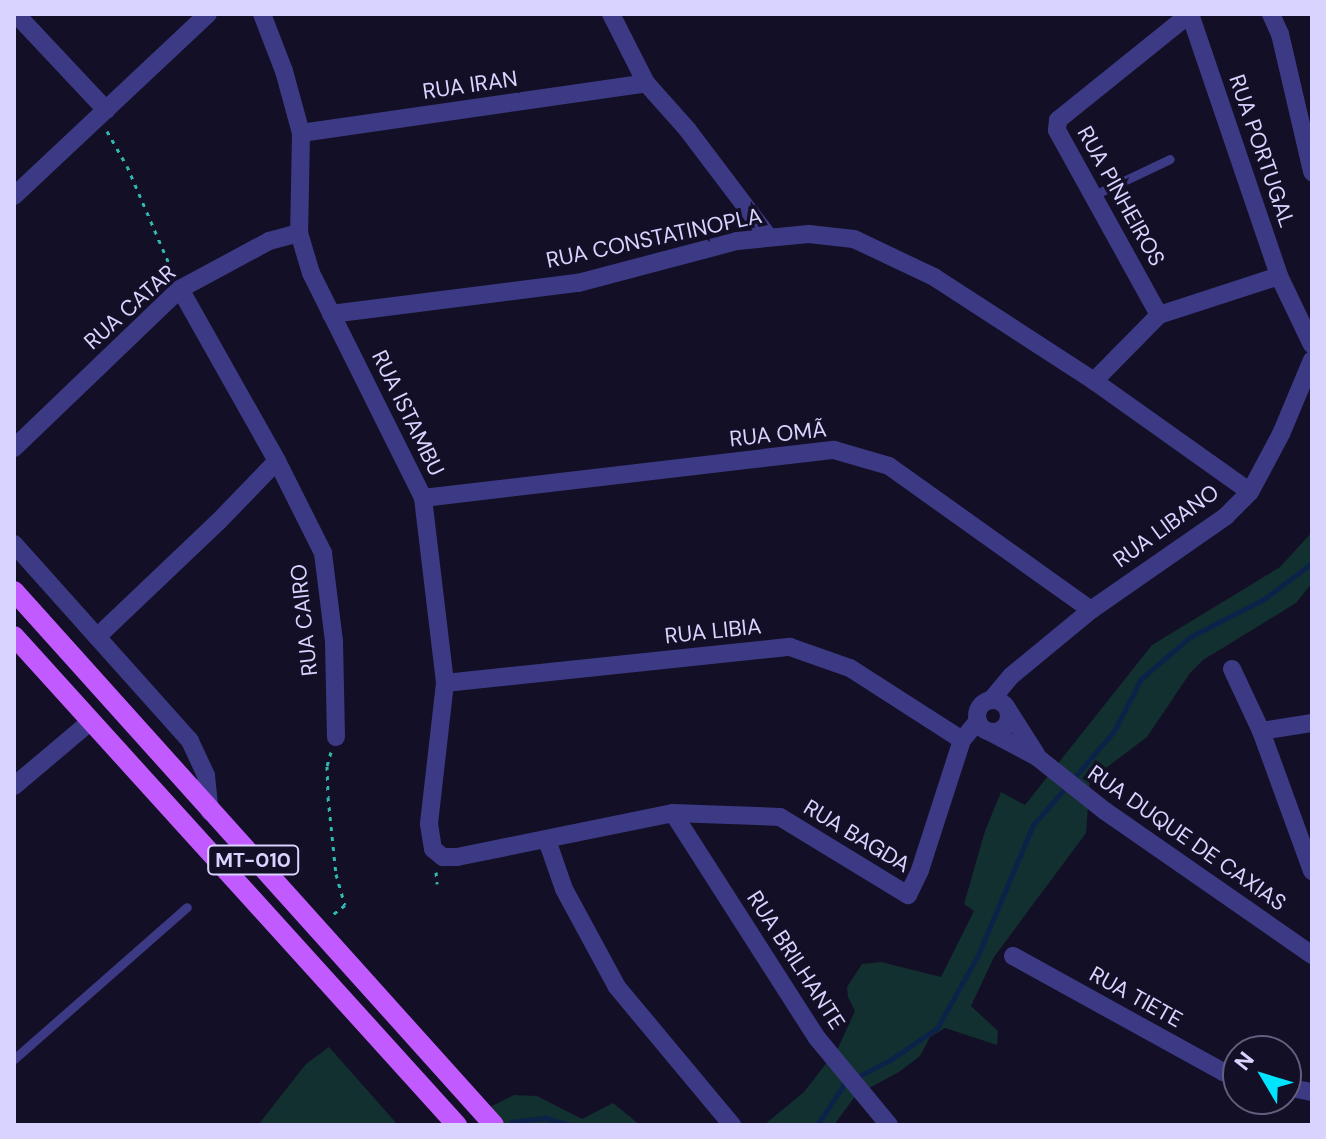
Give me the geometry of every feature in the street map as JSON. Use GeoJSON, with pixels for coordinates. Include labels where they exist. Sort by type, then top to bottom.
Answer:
{"type":"FeatureCollection","features":[{"type":"Feature","properties":{"kind":"main road","name":"MT-010"},"geometry":{"type":"LineString","coordinates":[[14,591],[494,1125]]}},
{"type":"Feature","properties":{"kind":"main road","name":"MT-010"},"geometry":{"type":"LineString","coordinates":[[14,636],[457,1125]]}},
{"type":"Feature","properties":{"kind":"street"},"geometry":{"type":"LineString","coordinates":[[16,14],[102,114]]}},
{"type":"Feature","properties":{"kind":"street"},"geometry":{"type":"LineString","coordinates":[[14,196],[208,14]]}},
{"type":"Feature","properties":{"kind":"street","name":"RUA ISTAMBU"},"geometry":{"type":"LineString","coordinates":[[262,14],[284,71],[301,133],[299,233],[311,273],[388,422],[423,498],[445,683],[429,824],[433,849]]}},
{"type":"Feature","properties":{"kind":"street"},"geometry":{"type":"LineString","coordinates":[[611,14],[646,83],[687,129],[768,236]]}},
{"type":"Feature","properties":{"kind":"street","name":"RUA PINHEIROS"},"geometry":{"type":"LineString","coordinates":[[1159,315],[1057,130],[1058,120],[1190,14]]}},
{"type":"Feature","properties":{"kind":"street","name":"RUA PORTUGAL"},"geometry":{"type":"LineString","coordinates":[[1190,14],[1279,276],[1312,345]]}},
{"type":"Feature","properties":{"kind":"street"},"geometry":{"type":"LineString","coordinates":[[1271,14],[1280,34],[1312,172]]}},
{"type":"Feature","properties":{"kind":"street","name":"RUA IRAN"},"geometry":{"type":"LineString","coordinates":[[301,133],[646,83]]}},
{"type":"Feature","properties":{"kind":"street","name":"RUA CATAR"},"geometry":{"type":"LineString","coordinates":[[14,448],[180,289],[269,241],[299,233]]}},
{"type":"Feature","properties":{"kind":"street","name":"RUA CONSTATINOPLA"},"geometry":{"type":"LineString","coordinates":[[331,314],[578,283],[737,241],[768,236],[809,234],[854,239],[934,277],[1094,381],[1250,492]]}},
{"type":"Feature","properties":{"kind":"street"},"geometry":{"type":"LineString","coordinates":[[1094,381],[1159,315],[1279,276]]}},
{"type":"Feature","properties":{"kind":"street","name":"RUA CAIRO"},"geometry":{"type":"LineString","coordinates":[[180,289],[277,461],[323,553],[334,641],[336,737]]}},
{"type":"Feature","properties":{"kind":"street","name":"RUA LIBANO"},"geometry":{"type":"LineString","coordinates":[[962,740],[984,726],[1003,728],[1001,704],[1033,660],[1091,610],[1226,516],[1250,492],[1281,434],[1312,360]]}},
{"type":"Feature","properties":{"kind":"street","name":"RUA OMÃ"},"geometry":{"type":"LineString","coordinates":[[423,498],[834,450],[889,466],[1091,610]]}},
{"type":"Feature","properties":{"kind":"street"},"geometry":{"type":"LineString","coordinates":[[97,637],[277,461]]}},
{"type":"Feature","properties":{"kind":"street"},"geometry":{"type":"LineString","coordinates":[[14,544],[190,741],[206,776],[210,812]]}},
{"type":"Feature","properties":{"kind":"street","name":"RUA LIBIA"},"geometry":{"type":"LineString","coordinates":[[445,683],[790,647],[850,668],[962,740]]}},
{"type":"Feature","properties":{"kind":"street"},"geometry":{"type":"LineString","coordinates":[[1232,669],[1261,731],[1312,871]]}},
{"type":"Feature","properties":{"kind":"street","name":"RUA LIBANO"},"geometry":{"type":"LineString","coordinates":[[984,726],[979,707],[1001,704]]}},
{"type":"Feature","properties":{"kind":"street","name":"RUA DUQUE DE CAXIAS"},"geometry":{"type":"LineString","coordinates":[[1001,704],[1037,757]]}},
{"type":"Feature","properties":{"kind":"street"},"geometry":{"type":"LineString","coordinates":[[14,786],[90,722]]}},
{"type":"Feature","properties":{"kind":"street"},"geometry":{"type":"LineString","coordinates":[[1261,731],[1312,723]]}},
{"type":"Feature","properties":{"kind":"street","name":"RUA DUQUE DE CAXIAS"},"geometry":{"type":"LineString","coordinates":[[984,726],[1037,757],[1077,790],[1312,955]]}},
{"type":"Feature","properties":{"kind":"street","name":"RUA BAGDA"},"geometry":{"type":"LineString","coordinates":[[433,849],[450,858],[673,813],[780,817],[908,895],[920,870],[962,740]]}},
{"type":"Feature","properties":{"kind":"street","name":"RUA BRILHANTE"},"geometry":{"type":"LineString","coordinates":[[673,813],[817,1038],[868,1095],[889,1125]]}},
{"type":"Feature","properties":{"kind":"street"},"geometry":{"type":"LineString","coordinates":[[547,840],[564,889],[617,987],[732,1125]]}},
{"type":"Feature","properties":{"kind":"street","name":"RUA TIETE"},"geometry":{"type":"LineString","coordinates":[[1013,956],[1222,1071]]}},
{"type":"Feature","properties":{"kind":"lane"},"geometry":{"type":"LineString","coordinates":[[1092,196],[1170,159]]}},
{"type":"Feature","properties":{"kind":"lane"},"geometry":{"type":"LineString","coordinates":[[14,1059],[187,907]]}},
{"type":"Feature","properties":{"kind":"path"},"geometry":{"type":"LineString","coordinates":[[102,114],[180,289]]}},
{"type":"Feature","properties":{"kind":"path"},"geometry":{"type":"LineString","coordinates":[[317,930],[345,905],[336,874],[328,797],[327,766],[336,737]]}},
{"type":"Feature","properties":{"kind":"green space"},"geometry":{"type":"Polygon","coordinates":[[[1312,532],[1312,583],[1296,603],[1203,660],[1190,673],[1147,737],[1090,780],[1086,833],[994,957],[971,1006],[998,1031],[997,1045],[945,1028],[930,1037],[920,1056],[899,1072],[856,1095],[834,1125],[764,1125],[804,1092],[838,1048],[855,1011],[847,987],[862,964],[881,962],[941,977],[974,911],[964,904],[985,831],[1001,792],[1025,805],[1152,645],[1280,567],[1312,532]]]}},
{"type":"Feature","properties":{"kind":"green space"},"geometry":{"type":"Polygon","coordinates":[[[329,1047],[398,1125],[258,1125],[306,1064],[329,1047]]]}},
{"type":"Feature","properties":{"kind":"green space"},"geometry":{"type":"Polygon","coordinates":[[[514,1095],[537,1096],[582,1119],[613,1103],[640,1125],[499,1125],[484,1110],[514,1095]]]}},
{"type":"Feature","properties":{"kind":"waterway"},"geometry":{"type":"LineString","coordinates":[[817,1125],[844,1084],[890,1060],[937,1028],[978,955],[1033,825],[1114,731],[1141,679],[1190,637],[1264,599],[1312,563]]}},
{"type":"Feature","properties":{"kind":"waterway"},"geometry":{"type":"LineString","coordinates":[[511,1122],[546,1118],[571,1125]]}}]}
